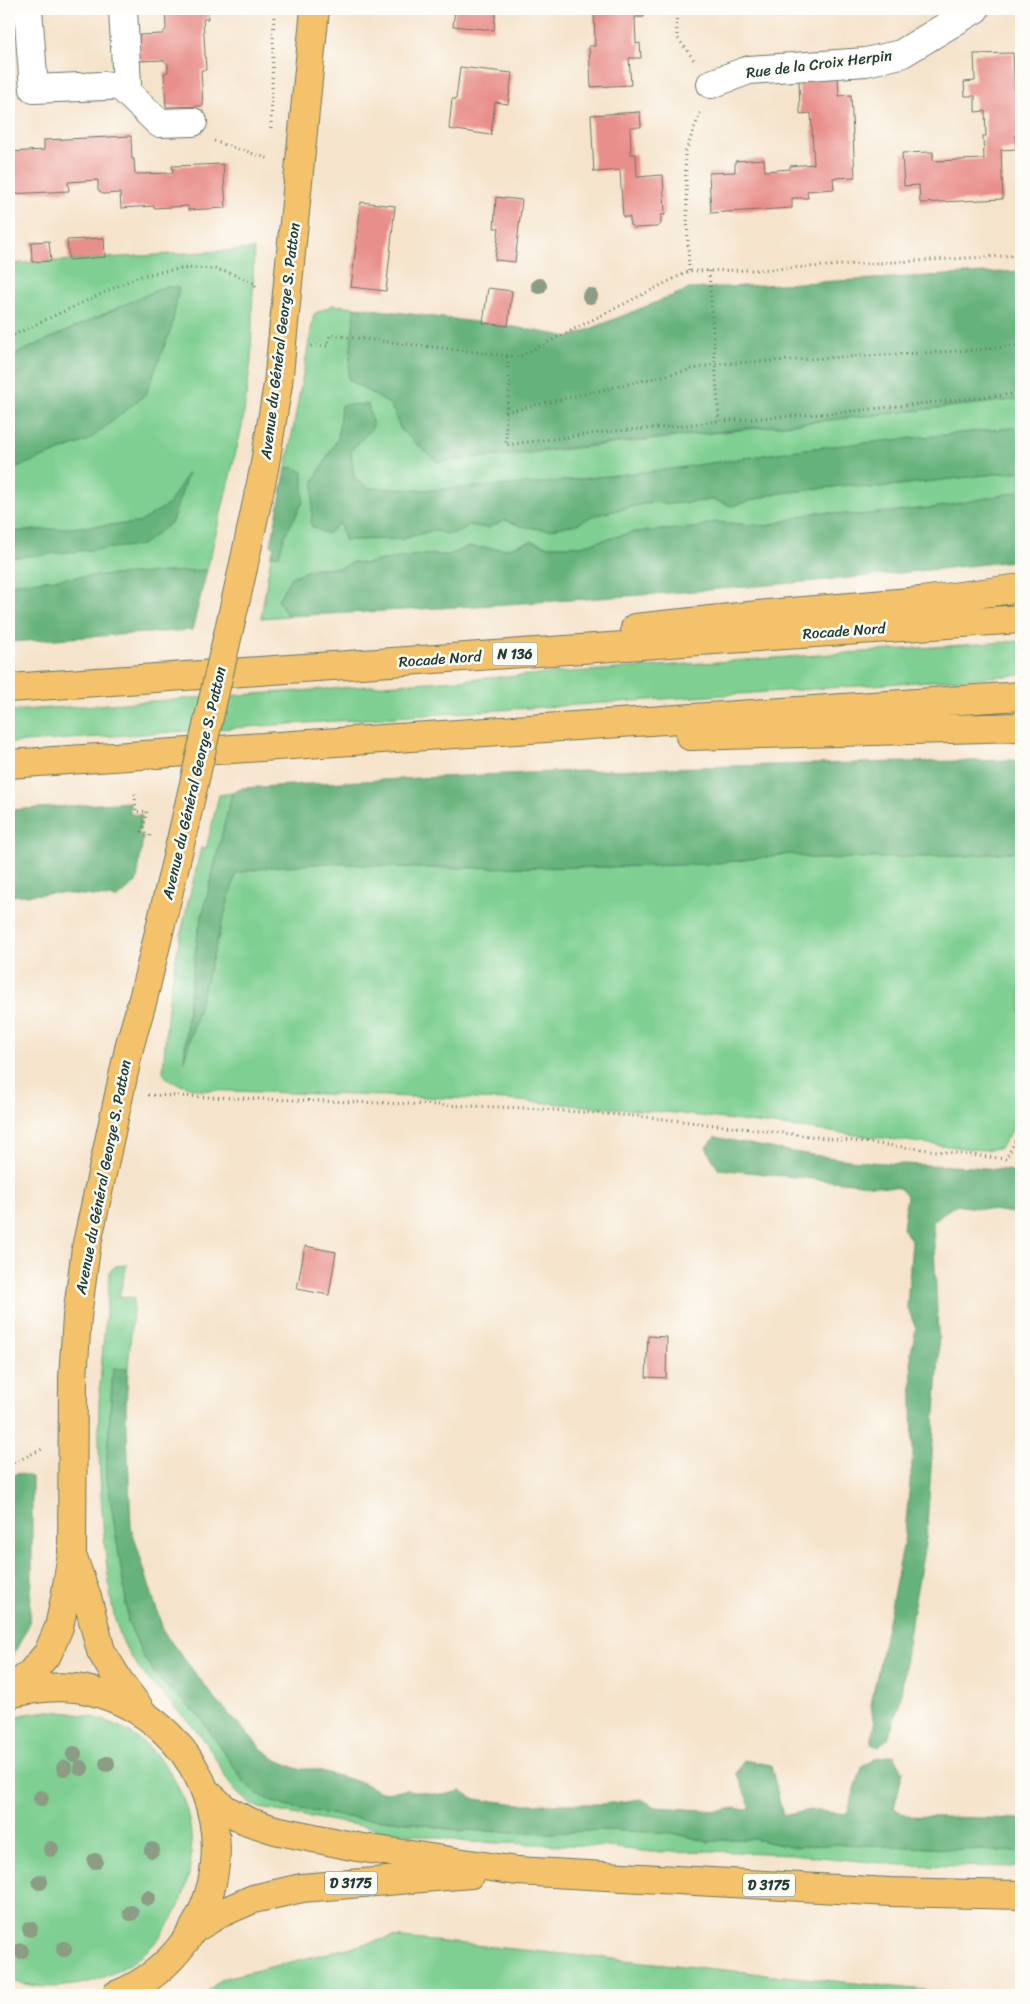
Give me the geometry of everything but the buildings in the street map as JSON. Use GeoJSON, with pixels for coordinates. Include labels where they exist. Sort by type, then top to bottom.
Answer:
{"type":"FeatureCollection","features":[{"type":"Feature","properties":{"kind":"main road","name":"Avenue du Général George S. Patton"},"geometry":{"type":"LineString","coordinates":[[9,1693],[30,1674],[48,1653],[59,1627],[72,1554],[73,1378],[77,1317],[86,1248],[118,1093],[182,836],[264,470],[283,345],[315,9]]}},
{"type":"Feature","properties":{"kind":"main road"},"geometry":{"type":"LineString","coordinates":[[140,679],[768,614],[921,602],[1021,588]]}},
{"type":"Feature","properties":{"kind":"main road","name":"Rocade Nord"},"geometry":{"type":"LineString","coordinates":[[9,688],[1021,619]]}},
{"type":"Feature","properties":{"kind":"main road"},"geometry":{"type":"LineString","coordinates":[[9,764],[1021,696]]}},
{"type":"Feature","properties":{"kind":"main road"},"geometry":{"type":"LineString","coordinates":[[321,743],[845,733],[1021,727]]}},
{"type":"Feature","properties":{"kind":"main road","name":"Avenue du Général George S. Patton"},"geometry":{"type":"LineString","coordinates":[[72,1554],[87,1598],[101,1651],[119,1681],[143,1713]]}},
{"type":"Feature","properties":{"kind":"main road"},"geometry":{"type":"LineString","coordinates":[[9,1693],[32,1688],[61,1687],[90,1691],[118,1699],[143,1713],[170,1735],[191,1761],[206,1792],[214,1820],[216,1848],[215,1866],[206,1903],[194,1929],[177,1953],[154,1974],[129,1990],[116,1995]]}},
{"type":"Feature","properties":{"kind":"main road","name":"D 3175"},"geometry":{"type":"LineString","coordinates":[[206,1792],[224,1809],[248,1821],[275,1830],[357,1847],[517,1871],[890,1892],[1021,1895]]}},
{"type":"Feature","properties":{"kind":"main road","name":"D 3175"},"geometry":{"type":"LineString","coordinates":[[194,1929],[219,1914],[253,1899],[302,1888],[517,1871]]}},
{"type":"Feature","properties":{"kind":"street"},"geometry":{"type":"LineString","coordinates":[[46,9],[27,9],[34,89],[126,85],[123,9]]}},
{"type":"Feature","properties":{"kind":"street","name":"Rue de la Croix Herpin"},"geometry":{"type":"LineString","coordinates":[[711,84],[749,70],[866,62],[901,54],[976,9]]}},
{"type":"Feature","properties":{"kind":"street"},"geometry":{"type":"LineString","coordinates":[[119,85],[159,124],[187,123]]}},
{"type":"Feature","properties":{"kind":"path"},"geometry":{"type":"LineString","coordinates":[[676,9],[677,38],[711,84],[685,153],[689,271]]}},
{"type":"Feature","properties":{"kind":"path"},"geometry":{"type":"LineString","coordinates":[[187,123],[200,137],[270,159]]}},
{"type":"Feature","properties":{"kind":"path"},"geometry":{"type":"LineString","coordinates":[[283,345],[327,346],[330,335],[520,357],[689,271],[1021,255]]}},
{"type":"Feature","properties":{"kind":"path"},"geometry":{"type":"LineString","coordinates":[[9,336],[137,276],[158,271],[199,269],[227,272],[256,284],[255,293]]}},
{"type":"Feature","properties":{"kind":"path"},"geometry":{"type":"LineString","coordinates":[[708,271],[720,421]]}},
{"type":"Feature","properties":{"kind":"path"},"geometry":{"type":"LineString","coordinates":[[506,412],[715,364],[977,350],[1021,345]]}},
{"type":"Feature","properties":{"kind":"path"},"geometry":{"type":"LineString","coordinates":[[507,357],[510,386],[506,412],[506,445],[614,430],[671,428],[720,421],[834,413],[1021,392]]}},
{"type":"Feature","properties":{"kind":"path"},"geometry":{"type":"LineString","coordinates":[[136,794],[136,812],[147,811],[142,833],[150,835],[150,837]]}},
{"type":"Feature","properties":{"kind":"path"},"geometry":{"type":"LineString","coordinates":[[118,1093],[526,1108],[646,1117],[1006,1159],[1021,1129]]}},
{"type":"Feature","properties":{"kind":"path"},"geometry":{"type":"LineString","coordinates":[[9,1465],[42,1448]]}},
{"type":"Feature","properties":{"kind":"green space"},"geometry":{"type":"Polygon","coordinates":[[[254,249],[251,361],[242,427],[207,570],[77,577],[9,584],[9,558],[172,522],[187,475],[169,504],[139,523],[9,532],[9,470],[89,440],[166,286],[9,357],[9,264],[254,249]]]}},
{"type":"Feature","properties":{"kind":"green space"},"geometry":{"type":"Polygon","coordinates":[[[1021,271],[1021,399],[437,462],[401,430],[391,405],[348,379],[355,307],[508,326],[570,337],[689,289],[1021,271]]]}},
{"type":"Feature","properties":{"kind":"green space"},"geometry":{"type":"Polygon","coordinates":[[[166,286],[179,288],[172,326],[146,394],[89,440],[9,470],[9,357],[166,286]]]}},
{"type":"Feature","properties":{"kind":"green space"},"geometry":{"type":"Polygon","coordinates":[[[333,305],[355,307],[348,379],[391,405],[401,430],[495,457],[1021,399],[1021,427],[805,449],[672,469],[543,483],[428,490],[368,488],[354,478],[351,451],[338,438],[314,481],[340,523],[344,540],[402,539],[434,530],[459,532],[469,525],[488,528],[506,520],[520,526],[577,524],[592,516],[652,502],[669,504],[714,500],[732,506],[774,494],[849,485],[872,488],[1021,471],[1021,493],[940,507],[858,515],[817,512],[767,526],[715,522],[694,528],[634,532],[581,546],[547,546],[532,541],[505,549],[468,547],[449,555],[419,555],[367,564],[353,562],[341,568],[315,568],[291,577],[278,600],[288,616],[261,618],[271,555],[279,555],[285,535],[303,502],[294,468],[286,468],[314,314],[333,305]]]}},
{"type":"Feature","properties":{"kind":"green space"},"geometry":{"type":"Polygon","coordinates":[[[368,404],[373,427],[351,451],[354,478],[369,488],[428,490],[543,483],[672,469],[805,449],[1021,427],[1021,471],[872,488],[849,485],[774,494],[732,506],[714,500],[669,504],[652,502],[592,516],[577,524],[547,530],[520,526],[506,520],[488,528],[469,525],[459,532],[445,534],[434,530],[402,539],[344,540],[340,523],[327,534],[311,526],[314,481],[338,438],[341,405],[368,404]]]}},
{"type":"Feature","properties":{"kind":"green space"},"geometry":{"type":"Polygon","coordinates":[[[286,468],[294,468],[303,472],[303,502],[285,535],[279,555],[271,555],[274,547],[271,545],[286,468]]]}},
{"type":"Feature","properties":{"kind":"green space"},"geometry":{"type":"Polygon","coordinates":[[[188,473],[172,522],[142,545],[9,558],[9,532],[139,523],[169,504],[188,473]]]}},
{"type":"Feature","properties":{"kind":"green space"},"geometry":{"type":"Polygon","coordinates":[[[1017,492],[1021,493],[1021,560],[747,587],[288,616],[278,600],[291,577],[315,568],[341,568],[353,562],[367,564],[419,555],[449,555],[468,547],[505,549],[532,541],[547,546],[581,546],[634,532],[694,528],[715,522],[767,526],[817,512],[858,515],[940,507],[1017,492]]]}},
{"type":"Feature","properties":{"kind":"green space"},"geometry":{"type":"Polygon","coordinates":[[[207,570],[192,630],[9,642],[9,584],[77,577],[207,570]]]}},
{"type":"Feature","properties":{"kind":"green space"},"geometry":{"type":"Polygon","coordinates":[[[1021,641],[1021,675],[9,743],[9,711],[1021,641]]]}},
{"type":"Feature","properties":{"kind":"green space"},"geometry":{"type":"Polygon","coordinates":[[[1021,760],[1021,851],[965,856],[815,859],[790,854],[711,864],[609,867],[420,868],[328,863],[271,867],[236,873],[184,1061],[188,1008],[198,933],[232,793],[243,788],[437,777],[632,769],[1021,760]]]}},
{"type":"Feature","properties":{"kind":"green space"},"geometry":{"type":"Polygon","coordinates":[[[232,793],[198,933],[188,1008],[184,1057],[236,873],[271,867],[328,863],[420,868],[609,867],[711,864],[790,854],[815,859],[965,856],[1021,851],[1021,1117],[1000,1148],[981,1150],[666,1112],[507,1100],[199,1090],[170,1081],[163,1073],[165,1043],[170,992],[180,938],[201,848],[206,849],[219,795],[232,793]]]}},
{"type":"Feature","properties":{"kind":"green space"},"geometry":{"type":"Polygon","coordinates":[[[130,802],[130,814],[142,815],[138,836],[143,837],[137,881],[118,898],[58,893],[9,896],[9,810],[130,802]]]}},
{"type":"Feature","properties":{"kind":"green space"},"geometry":{"type":"Polygon","coordinates":[[[715,1137],[842,1159],[987,1168],[1021,1172],[1021,1214],[955,1205],[933,1221],[939,1356],[926,1539],[912,1616],[900,1702],[888,1739],[879,1747],[871,1744],[874,1725],[871,1705],[904,1542],[913,1453],[911,1353],[916,1329],[907,1306],[912,1241],[903,1229],[907,1195],[899,1188],[718,1169],[706,1147],[715,1137]]]}},
{"type":"Feature","properties":{"kind":"green space"},"geometry":{"type":"Polygon","coordinates":[[[127,1265],[119,1296],[134,1298],[128,1369],[113,1369],[106,1470],[128,1622],[144,1658],[162,1683],[183,1700],[202,1720],[244,1782],[273,1802],[289,1807],[360,1819],[393,1820],[456,1830],[552,1833],[604,1830],[673,1833],[709,1842],[729,1839],[754,1839],[790,1847],[842,1844],[1021,1852],[1021,1867],[901,1865],[790,1854],[711,1851],[652,1852],[599,1846],[469,1842],[402,1833],[259,1808],[247,1801],[230,1784],[209,1746],[201,1736],[141,1671],[120,1636],[114,1614],[103,1520],[99,1461],[99,1403],[110,1271],[116,1266],[127,1265]]]}},
{"type":"Feature","properties":{"kind":"green space"},"geometry":{"type":"Polygon","coordinates":[[[113,1369],[128,1369],[126,1408],[131,1527],[164,1633],[216,1700],[262,1749],[277,1760],[298,1769],[314,1769],[363,1783],[380,1792],[407,1790],[443,1795],[461,1791],[475,1799],[519,1804],[604,1804],[641,1799],[656,1807],[718,1811],[751,1808],[737,1774],[743,1760],[771,1765],[783,1816],[810,1810],[847,1814],[862,1767],[876,1758],[894,1755],[903,1771],[894,1808],[906,1816],[1021,1819],[1021,1852],[842,1844],[790,1847],[754,1839],[729,1839],[709,1842],[673,1833],[604,1830],[552,1833],[456,1830],[393,1820],[360,1819],[289,1807],[273,1802],[256,1793],[244,1782],[202,1720],[163,1683],[144,1658],[128,1622],[106,1471],[113,1369]]]}},
{"type":"Feature","properties":{"kind":"green space"},"geometry":{"type":"Polygon","coordinates":[[[17,1473],[32,1477],[32,1580],[29,1624],[13,1656],[9,1659],[9,1478],[17,1473]]]}},
{"type":"Feature","properties":{"kind":"green space"},"geometry":{"type":"Polygon","coordinates":[[[50,1711],[86,1716],[112,1723],[154,1753],[177,1786],[189,1823],[191,1862],[182,1900],[162,1934],[133,1961],[95,1980],[74,1985],[52,1987],[30,1985],[9,1980],[9,1719],[26,1714],[50,1711]]]}},
{"type":"Feature","properties":{"kind":"green space"},"geometry":{"type":"Polygon","coordinates":[[[393,1937],[964,1995],[204,1995],[221,1979],[393,1937]]]}}]}
